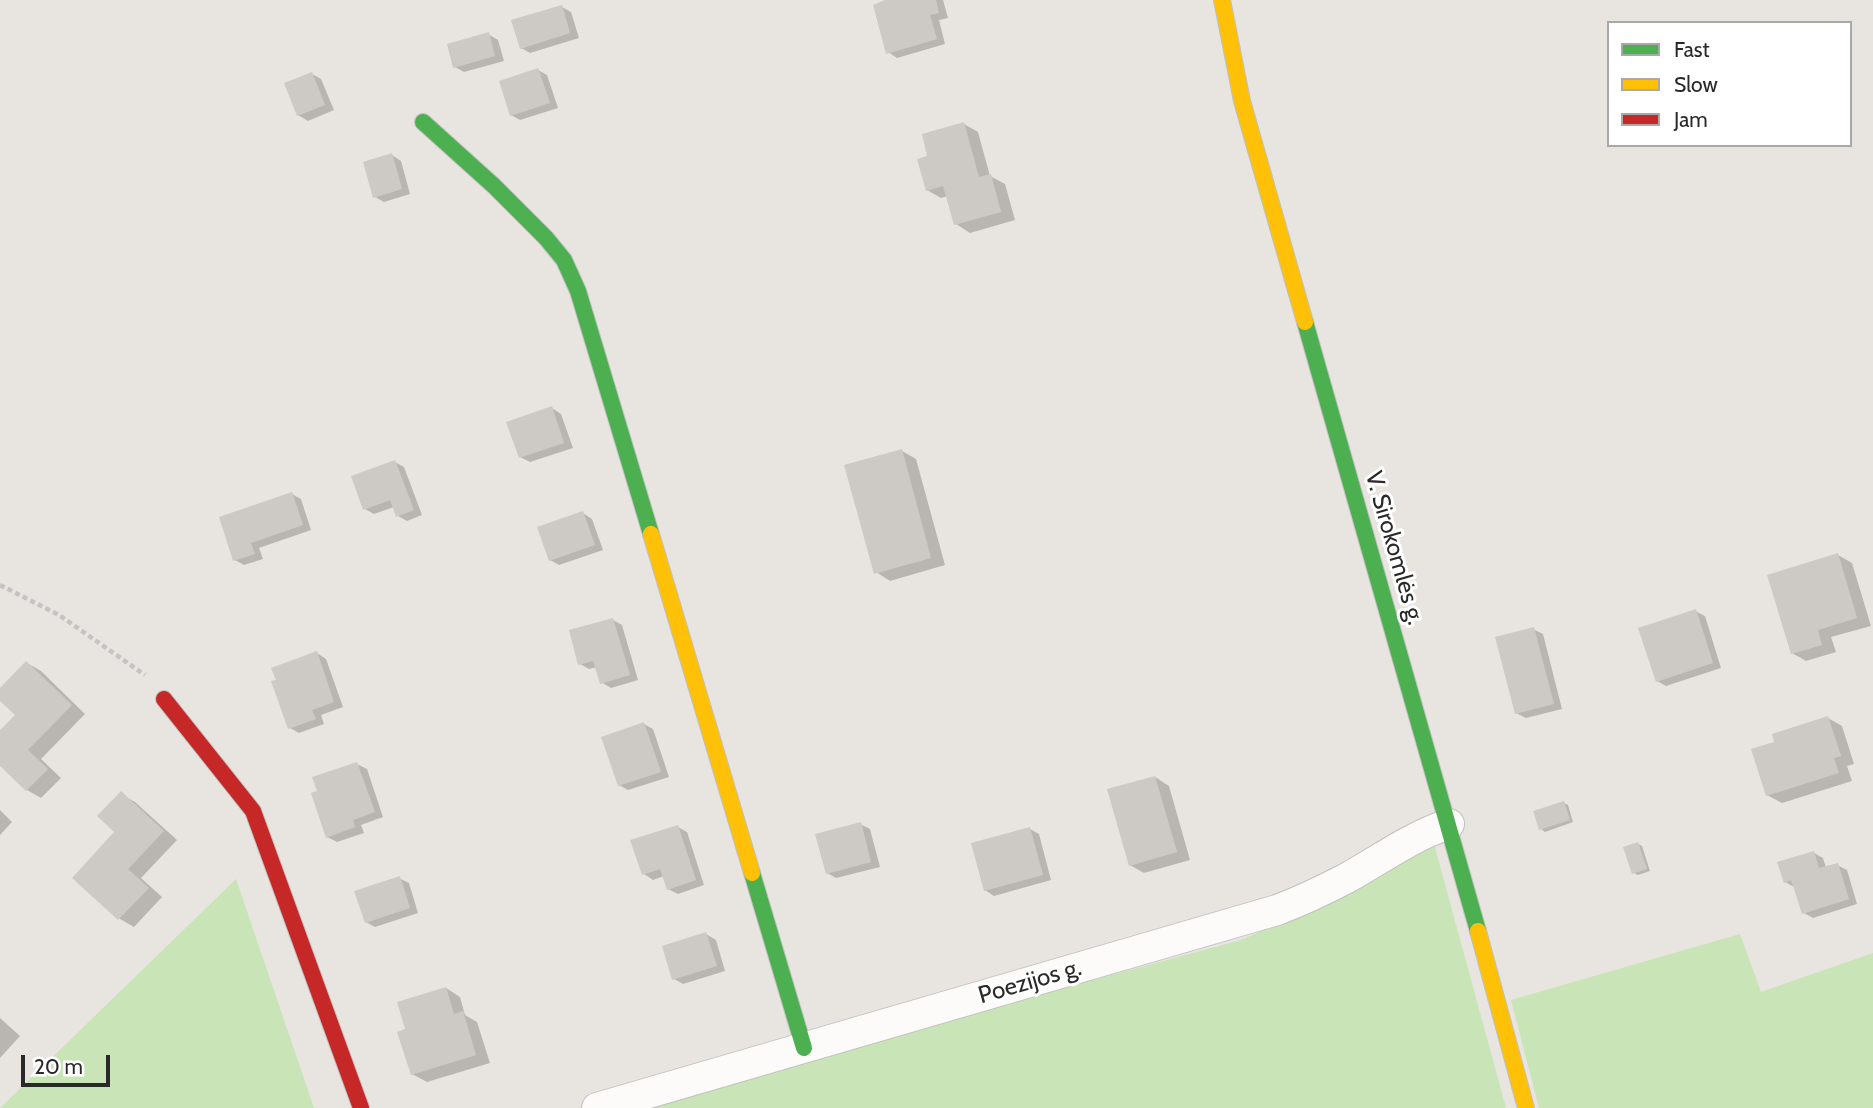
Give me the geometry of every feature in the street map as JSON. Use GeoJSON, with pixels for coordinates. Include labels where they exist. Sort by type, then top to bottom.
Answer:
{"type":"FeatureCollection","features":[{"type":"Feature","properties":{"kind":"street","name":"V. Sirokomlės g."},"geometry":{"type":"LineString","coordinates":[[1222,0],[1242,101],[1449,824],[1526,1108]]}},
{"type":"Feature","properties":{"kind":"street"},"geometry":{"type":"LineString","coordinates":[[423,122],[494,186],[546,238],[564,260],[578,291],[804,1048]]}},
{"type":"Feature","properties":{"kind":"street"},"geometry":{"type":"LineString","coordinates":[[164,699],[253,811],[361,1108]]}},
{"type":"Feature","properties":{"kind":"street","name":"Poezijos g."},"geometry":{"type":"LineString","coordinates":[[597,1108],[1277,910],[1312,896],[1429,831],[1449,824]]}},
{"type":"Feature","properties":{"kind":"path"},"geometry":{"type":"LineString","coordinates":[[0,586],[58,615],[144,673],[164,699]]}},
{"type":"Feature","properties":{"kind":"green space"},"geometry":{"type":"Polygon","coordinates":[[[1434,844],[1506,1108],[621,1108],[1241,940],[1307,911],[1434,844]]]}},
{"type":"Feature","properties":{"kind":"green space"},"geometry":{"type":"Polygon","coordinates":[[[236,879],[314,1108],[0,1108],[236,879]]]}},
{"type":"Feature","properties":{"kind":"green space"},"geometry":{"type":"Polygon","coordinates":[[[1740,934],[1761,992],[1873,953],[1873,1108],[1539,1108],[1511,1000],[1740,934]]]}},
{"type":"Feature","properties":{"kind":"building"},"geometry":{"type":"Polygon","coordinates":[[[885,0],[936,0],[939,13],[930,15],[937,39],[886,54],[873,5],[885,0]]]}},
{"type":"Feature","properties":{"kind":"building"},"geometry":{"type":"Polygon","coordinates":[[[562,5],[570,33],[520,49],[511,20],[562,5]]]}},
{"type":"Feature","properties":{"kind":"building"},"geometry":{"type":"Polygon","coordinates":[[[489,32],[495,56],[453,68],[447,44],[489,32]]]}},
{"type":"Feature","properties":{"kind":"building"},"geometry":{"type":"Polygon","coordinates":[[[538,68],[550,103],[510,116],[499,81],[538,68]]]}},
{"type":"Feature","properties":{"kind":"building"},"geometry":{"type":"Polygon","coordinates":[[[312,72],[325,105],[297,116],[284,83],[312,72]]]}},
{"type":"Feature","properties":{"kind":"building"},"geometry":{"type":"Polygon","coordinates":[[[964,122],[979,177],[991,174],[1001,212],[954,225],[943,186],[926,191],[917,159],[927,156],[922,134],[964,122]]]}},
{"type":"Feature","properties":{"kind":"building"},"geometry":{"type":"Polygon","coordinates":[[[392,153],[402,189],[373,198],[363,162],[392,153]]]}},
{"type":"Feature","properties":{"kind":"building"},"geometry":{"type":"Polygon","coordinates":[[[552,406],[564,443],[519,458],[506,422],[552,406]]]}},
{"type":"Feature","properties":{"kind":"building"},"geometry":{"type":"Polygon","coordinates":[[[902,449],[931,558],[874,574],[844,465],[902,449]]]}},
{"type":"Feature","properties":{"kind":"building"},"geometry":{"type":"Polygon","coordinates":[[[395,460],[414,510],[396,517],[390,500],[363,510],[351,476],[395,460]]]}},
{"type":"Feature","properties":{"kind":"building"},"geometry":{"type":"Polygon","coordinates":[[[292,492],[303,525],[251,543],[255,554],[233,561],[219,517],[292,492]]]}},
{"type":"Feature","properties":{"kind":"building"},"geometry":{"type":"Polygon","coordinates":[[[583,511],[595,545],[549,561],[537,527],[583,511]]]}},
{"type":"Feature","properties":{"kind":"building"},"geometry":{"type":"Polygon","coordinates":[[[1838,553],[1857,618],[1818,630],[1822,645],[1791,654],[1767,575],[1838,553]]]}},
{"type":"Feature","properties":{"kind":"building"},"geometry":{"type":"Polygon","coordinates":[[[1696,609],[1713,663],[1656,682],[1638,628],[1696,609]]]}},
{"type":"Feature","properties":{"kind":"building"},"geometry":{"type":"Polygon","coordinates":[[[613,618],[630,675],[600,684],[593,661],[578,665],[569,630],[613,618]]]}},
{"type":"Feature","properties":{"kind":"building"},"geometry":{"type":"Polygon","coordinates":[[[1534,627],[1554,704],[1515,714],[1495,637],[1534,627]]]}},
{"type":"Feature","properties":{"kind":"building"},"geometry":{"type":"Polygon","coordinates":[[[317,651],[334,702],[312,710],[316,719],[288,729],[271,681],[276,680],[271,668],[317,651]]]}},
{"type":"Feature","properties":{"kind":"building"},"geometry":{"type":"Polygon","coordinates":[[[26,661],[72,705],[28,750],[48,769],[26,791],[0,766],[0,730],[15,715],[0,701],[0,688],[26,661]]]}},
{"type":"Feature","properties":{"kind":"building"},"geometry":{"type":"Polygon","coordinates":[[[1828,716],[1841,756],[1834,758],[1839,773],[1766,796],[1751,749],[1774,742],[1772,734],[1828,716]]]}},
{"type":"Feature","properties":{"kind":"building"},"geometry":{"type":"Polygon","coordinates":[[[644,722],[661,772],[618,786],[601,737],[644,722]]]}},
{"type":"Feature","properties":{"kind":"building"},"geometry":{"type":"Polygon","coordinates":[[[357,762],[375,812],[353,820],[355,827],[326,838],[311,793],[317,791],[312,777],[357,762]]]}},
{"type":"Feature","properties":{"kind":"building"},"geometry":{"type":"Polygon","coordinates":[[[1155,776],[1177,852],[1129,866],[1107,789],[1155,776]]]}},
{"type":"Feature","properties":{"kind":"building"},"geometry":{"type":"Polygon","coordinates":[[[121,791],[164,831],[128,869],[149,888],[118,920],[72,878],[114,832],[97,816],[121,791]]]}},
{"type":"Feature","properties":{"kind":"building"},"geometry":{"type":"Polygon","coordinates":[[[1564,801],[1570,820],[1539,830],[1533,811],[1564,801]]]}},
{"type":"Feature","properties":{"kind":"building"},"geometry":{"type":"Polygon","coordinates":[[[861,822],[871,862],[826,874],[815,834],[861,822]]]}},
{"type":"Feature","properties":{"kind":"building"},"geometry":{"type":"Polygon","coordinates":[[[678,825],[696,880],[667,890],[660,869],[642,875],[630,840],[678,825]]]}},
{"type":"Feature","properties":{"kind":"building"},"geometry":{"type":"Polygon","coordinates":[[[1030,827],[1043,875],[984,891],[971,843],[1030,827]]]}},
{"type":"Feature","properties":{"kind":"building"},"geometry":{"type":"Polygon","coordinates":[[[1638,842],[1647,869],[1632,874],[1623,847],[1638,842]]]}},
{"type":"Feature","properties":{"kind":"building"},"geometry":{"type":"Polygon","coordinates":[[[1814,851],[1819,868],[1838,863],[1849,899],[1802,914],[1791,880],[1784,883],[1777,862],[1814,851]]]}},
{"type":"Feature","properties":{"kind":"building"},"geometry":{"type":"Polygon","coordinates":[[[400,876],[410,908],[365,923],[354,891],[400,876]]]}},
{"type":"Feature","properties":{"kind":"building"},"geometry":{"type":"Polygon","coordinates":[[[706,932],[717,966],[672,980],[662,946],[706,932]]]}},
{"type":"Feature","properties":{"kind":"building"},"geometry":{"type":"Polygon","coordinates":[[[446,987],[454,1014],[463,1011],[476,1055],[411,1075],[397,1032],[405,1029],[397,1002],[446,987]]]}},
{"type":"Feature","properties":{"kind":"traffic: fast"},"geometry":{"type":"LineString","coordinates":[[423,122],[494,186],[564,260],[578,291],[651,534]]}},
{"type":"Feature","properties":{"kind":"traffic: fast"},"geometry":{"type":"LineString","coordinates":[[1305,322],[1478,931]]}},
{"type":"Feature","properties":{"kind":"traffic: fast"},"geometry":{"type":"LineString","coordinates":[[752,873],[804,1048]]}},
{"type":"Feature","properties":{"kind":"traffic: slow"},"geometry":{"type":"LineString","coordinates":[[1222,0],[1242,101],[1305,322]]}},
{"type":"Feature","properties":{"kind":"traffic: slow"},"geometry":{"type":"LineString","coordinates":[[651,534],[752,873]]}},
{"type":"Feature","properties":{"kind":"traffic: slow"},"geometry":{"type":"LineString","coordinates":[[1478,931],[1526,1108]]}},
{"type":"Feature","properties":{"kind":"traffic: jam"},"geometry":{"type":"LineString","coordinates":[[164,699],[253,811],[361,1108]]}}]}
